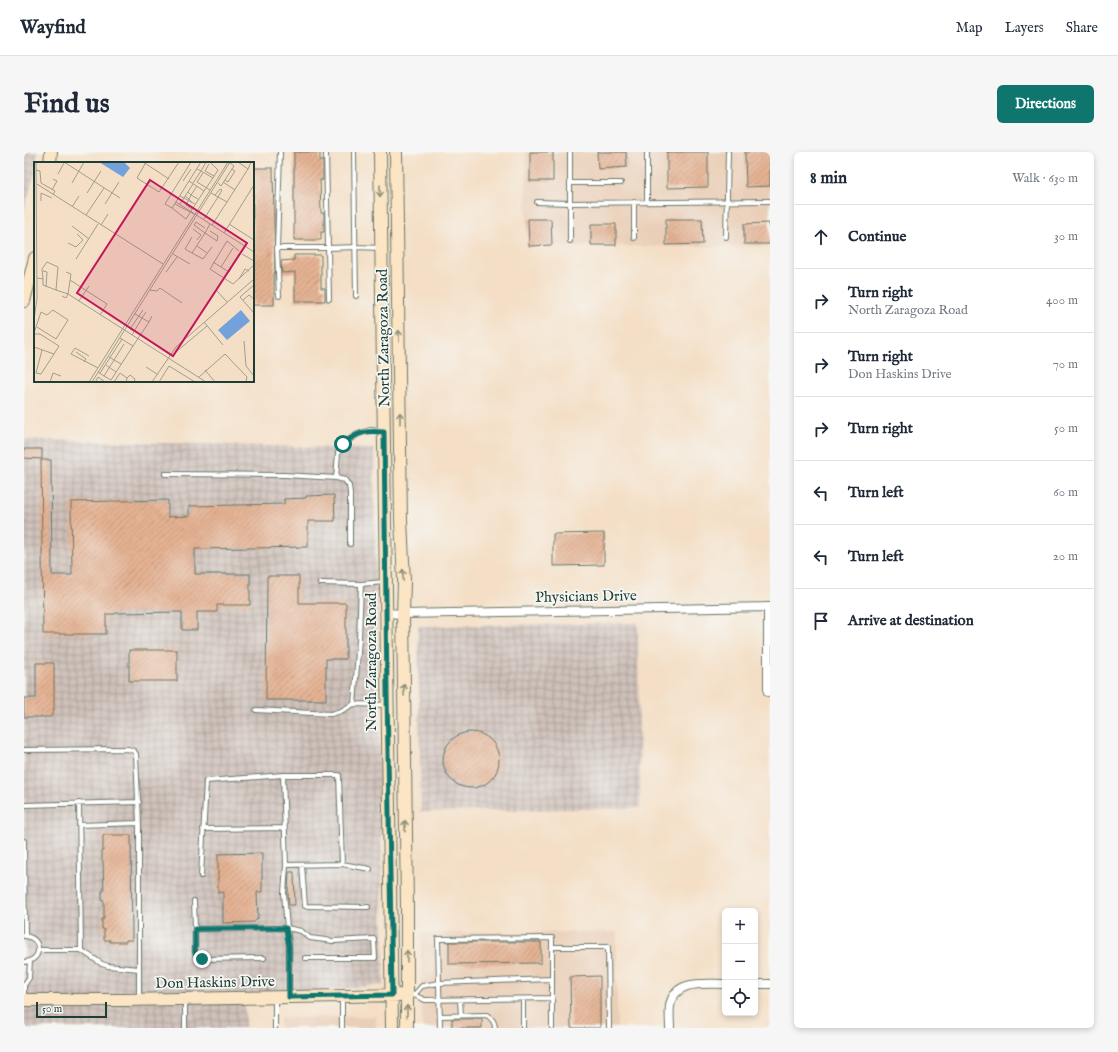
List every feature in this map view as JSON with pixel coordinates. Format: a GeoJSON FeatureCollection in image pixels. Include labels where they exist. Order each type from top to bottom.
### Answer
{"type":"FeatureCollection","features":[{"type":"Feature","properties":{"kind":"main road"},"geometry":{"type":"LineString","coordinates":[[50,162],[51,152]]}},
{"type":"Feature","properties":{"kind":"main road","name":"North Zaragoza Road"},"geometry":{"type":"LineString","coordinates":[[380,152],[392,1028]]}},
{"type":"Feature","properties":{"kind":"main road","name":"North Zaragoza Road"},"geometry":{"type":"LineString","coordinates":[[396,152],[401,520],[404,581],[403,614],[407,906],[410,995],[407,1028]]}},
{"type":"Feature","properties":{"kind":"main road"},"geometry":{"type":"LineString","coordinates":[[24,301],[34,262]]}},
{"type":"Feature","properties":{"kind":"main road"},"geometry":{"type":"LineString","coordinates":[[383,344],[390,352],[393,368],[400,375]]}},
{"type":"Feature","properties":{"kind":"main road"},"geometry":{"type":"LineString","coordinates":[[387,705],[395,710],[398,747],[405,757]]}},
{"type":"Feature","properties":{"kind":"main road","name":"Don Haskins Drive"},"geometry":{"type":"LineString","coordinates":[[24,1000],[139,1000],[410,995]]}},
{"type":"Feature","properties":{"kind":"street","name":"Physicians Drive"},"geometry":{"type":"LineString","coordinates":[[386,613],[403,614],[769,607]]}},
{"type":"Feature","properties":{"kind":"street"},"geometry":{"type":"LineString","coordinates":[[768,692],[769,607]]}},
{"type":"Feature","properties":{"kind":"street"},"geometry":{"type":"LineString","coordinates":[[670,1028],[671,999],[677,991],[688,984],[722,984]]}},
{"type":"Feature","properties":{"kind":"street"},"geometry":{"type":"LineString","coordinates":[[758,984],[770,984]]}},
{"type":"Feature","properties":{"kind":"lane"},"geometry":{"type":"LineString","coordinates":[[279,296],[278,248],[280,152]]}},
{"type":"Feature","properties":{"kind":"lane"},"geometry":{"type":"LineString","coordinates":[[326,152],[329,299]]}},
{"type":"Feature","properties":{"kind":"lane"},"geometry":{"type":"LineString","coordinates":[[354,152],[356,296]]}},
{"type":"Feature","properties":{"kind":"lane"},"geometry":{"type":"LineString","coordinates":[[570,152],[570,241]]}},
{"type":"Feature","properties":{"kind":"lane"},"geometry":{"type":"LineString","coordinates":[[647,152],[647,202]]}},
{"type":"Feature","properties":{"kind":"lane"},"geometry":{"type":"LineString","coordinates":[[726,237],[728,152]]}},
{"type":"Feature","properties":{"kind":"lane"},"geometry":{"type":"LineString","coordinates":[[570,183],[621,183]]}},
{"type":"Feature","properties":{"kind":"lane"},"geometry":{"type":"LineString","coordinates":[[537,202],[770,201]]}},
{"type":"Feature","properties":{"kind":"lane"},"geometry":{"type":"LineString","coordinates":[[634,202],[634,238]]}},
{"type":"Feature","properties":{"kind":"lane"},"geometry":{"type":"LineString","coordinates":[[278,248],[381,248]]}},
{"type":"Feature","properties":{"kind":"lane"},"geometry":{"type":"LineString","coordinates":[[336,478],[338,453],[343,444],[358,434],[370,430],[384,432]]}},
{"type":"Feature","properties":{"kind":"lane"},"geometry":{"type":"LineString","coordinates":[[165,474],[284,475],[336,478],[345,480],[349,486],[350,493],[350,544]]}},
{"type":"Feature","properties":{"kind":"lane"},"geometry":{"type":"LineString","coordinates":[[320,583],[361,584],[386,582]]}},
{"type":"Feature","properties":{"kind":"lane"},"geometry":{"type":"LineString","coordinates":[[354,704],[359,639],[361,584]]}},
{"type":"Feature","properties":{"kind":"lane"},"geometry":{"type":"LineString","coordinates":[[256,710],[331,714],[354,704],[387,705]]}},
{"type":"Feature","properties":{"kind":"lane"},"geometry":{"type":"LineString","coordinates":[[24,750],[128,749],[134,751],[136,754],[139,802],[139,1000]]}},
{"type":"Feature","properties":{"kind":"lane"},"geometry":{"type":"LineString","coordinates":[[201,876],[206,781],[284,776],[339,775],[342,864]]}},
{"type":"Feature","properties":{"kind":"lane"},"geometry":{"type":"LineString","coordinates":[[284,776],[286,865],[284,893],[286,928],[289,946],[289,997]]}},
{"type":"Feature","properties":{"kind":"lane"},"geometry":{"type":"LineString","coordinates":[[24,804],[139,802]]}},
{"type":"Feature","properties":{"kind":"lane"},"geometry":{"type":"LineString","coordinates":[[79,803],[81,950]]}},
{"type":"Feature","properties":{"kind":"lane"},"geometry":{"type":"LineString","coordinates":[[79,825],[139,823]]}},
{"type":"Feature","properties":{"kind":"lane"},"geometry":{"type":"LineString","coordinates":[[203,829],[284,828]]}},
{"type":"Feature","properties":{"kind":"lane"},"geometry":{"type":"LineString","coordinates":[[24,841],[25,936],[33,938],[38,945],[39,950],[35,957],[30,961],[24,962]]}},
{"type":"Feature","properties":{"kind":"lane"},"geometry":{"type":"LineString","coordinates":[[302,864],[305,906],[368,908]]}},
{"type":"Feature","properties":{"kind":"lane"},"geometry":{"type":"LineString","coordinates":[[286,865],[342,864],[370,869]]}},
{"type":"Feature","properties":{"kind":"lane"},"geometry":{"type":"LineString","coordinates":[[194,901],[196,955],[202,959],[264,958]]}},
{"type":"Feature","properties":{"kind":"lane"},"geometry":{"type":"LineString","coordinates":[[195,929],[286,928],[301,931],[310,938],[332,941],[374,939],[375,958],[305,958]]}},
{"type":"Feature","properties":{"kind":"lane"},"geometry":{"type":"LineString","coordinates":[[440,1028],[438,940],[552,938],[552,1028]]}},
{"type":"Feature","properties":{"kind":"lane"},"geometry":{"type":"LineString","coordinates":[[552,947],[608,947],[609,1028]]}},
{"type":"Feature","properties":{"kind":"lane"},"geometry":{"type":"LineString","coordinates":[[39,950],[81,950],[102,964],[108,966],[139,969]]}},
{"type":"Feature","properties":{"kind":"lane"},"geometry":{"type":"LineString","coordinates":[[24,994],[24,985],[28,978],[30,961]]}},
{"type":"Feature","properties":{"kind":"lane"},"geometry":{"type":"LineString","coordinates":[[410,995],[422,986],[439,983],[552,979]]}},
{"type":"Feature","properties":{"kind":"lane"},"geometry":{"type":"LineString","coordinates":[[410,995],[425,1000],[551,998]]}},
{"type":"Feature","properties":{"kind":"lane"},"geometry":{"type":"LineString","coordinates":[[275,997],[275,1028]]}},
{"type":"Feature","properties":{"kind":"lane"},"geometry":{"type":"LineString","coordinates":[[342,997],[342,1028]]}},
{"type":"Feature","properties":{"kind":"lane"},"geometry":{"type":"LineString","coordinates":[[185,999],[185,1028]]}},
{"type":"Feature","properties":{"kind":"lane"},"geometry":{"type":"LineString","coordinates":[[523,999],[523,1028]]}},
{"type":"Feature","properties":{"kind":"lane"},"geometry":{"type":"LineString","coordinates":[[460,1000],[461,1015]]}},
{"type":"Feature","properties":{"kind":"lane"},"geometry":{"type":"LineString","coordinates":[[440,1016],[487,1015],[492,1019],[495,1024],[495,1028]]}},
{"type":"Feature","properties":{"kind":"shaded area"},"geometry":{"type":"Polygon","coordinates":[[[24,152],[37,152],[36,162],[34,162],[34,176],[24,211],[24,152]]]}},
{"type":"Feature","properties":{"kind":"shaded area"},"geometry":{"type":"Polygon","coordinates":[[[526,152],[770,152],[770,247],[527,246],[526,152]]]}},
{"type":"Feature","properties":{"kind":"shaded area"},"geometry":{"type":"Polygon","coordinates":[[[24,439],[374,449],[384,985],[244,997],[245,1028],[24,1028],[24,439]]]}},
{"type":"Feature","properties":{"kind":"shaded area"},"geometry":{"type":"Polygon","coordinates":[[[638,623],[640,808],[421,812],[418,626],[638,623]]]}},
{"type":"Feature","properties":{"kind":"shaded area"},"geometry":{"type":"Polygon","coordinates":[[[617,932],[617,1028],[422,1028],[421,933],[617,932]]]}},
{"type":"Feature","properties":{"kind":"shaded area"},"geometry":{"type":"Polygon","coordinates":[[[376,1016],[376,1028],[280,1028],[280,1018],[376,1016]]]}},
{"type":"Feature","properties":{"kind":"building"},"geometry":{"type":"Polygon","coordinates":[[[294,152],[320,152],[320,161],[323,161],[323,180],[320,180],[321,213],[324,213],[324,232],[321,232],[321,240],[294,240],[294,152]]]}},
{"type":"Feature","properties":{"kind":"building"},"geometry":{"type":"Polygon","coordinates":[[[530,152],[553,152],[553,181],[530,181],[530,152]]]}},
{"type":"Feature","properties":{"kind":"building"},"geometry":{"type":"Polygon","coordinates":[[[597,152],[626,152],[627,167],[598,169],[597,152]]]}},
{"type":"Feature","properties":{"kind":"building"},"geometry":{"type":"Polygon","coordinates":[[[667,152],[708,152],[708,187],[667,188],[667,152]]]}},
{"type":"Feature","properties":{"kind":"building"},"geometry":{"type":"Polygon","coordinates":[[[745,152],[770,152],[770,186],[746,187],[745,152]]]}},
{"type":"Feature","properties":{"kind":"building"},"geometry":{"type":"Polygon","coordinates":[[[254,168],[273,168],[275,273],[274,305],[254,305],[254,168]]]}},
{"type":"Feature","properties":{"kind":"building"},"geometry":{"type":"Polygon","coordinates":[[[528,219],[551,219],[552,245],[529,246],[528,219]]]}},
{"type":"Feature","properties":{"kind":"building"},"geometry":{"type":"Polygon","coordinates":[[[666,219],[702,219],[703,244],[666,245],[666,219]]]}},
{"type":"Feature","properties":{"kind":"building"},"geometry":{"type":"Polygon","coordinates":[[[769,223],[770,244],[744,244],[744,224],[769,223]]]}},
{"type":"Feature","properties":{"kind":"building"},"geometry":{"type":"Polygon","coordinates":[[[591,224],[616,224],[616,245],[591,245],[591,224]]]}},
{"type":"Feature","properties":{"kind":"building"},"geometry":{"type":"Polygon","coordinates":[[[294,255],[321,255],[321,288],[325,288],[325,301],[295,301],[295,272],[282,273],[281,261],[294,260],[294,255]]]}},
{"type":"Feature","properties":{"kind":"building"},"geometry":{"type":"Polygon","coordinates":[[[24,449],[42,449],[42,459],[24,458],[24,449]]]}},
{"type":"Feature","properties":{"kind":"building"},"geometry":{"type":"Polygon","coordinates":[[[41,460],[51,460],[52,575],[72,575],[71,502],[168,500],[168,517],[189,516],[189,506],[284,504],[284,499],[306,498],[306,496],[334,495],[335,521],[308,521],[308,547],[195,549],[195,574],[250,574],[250,605],[217,605],[217,612],[197,612],[197,630],[182,630],[182,612],[116,613],[106,614],[106,634],[43,634],[41,460]]]}},
{"type":"Feature","properties":{"kind":"building"},"geometry":{"type":"Polygon","coordinates":[[[604,533],[604,565],[553,566],[553,534],[604,533]]]}},
{"type":"Feature","properties":{"kind":"building"},"geometry":{"type":"Polygon","coordinates":[[[267,576],[299,576],[299,603],[346,603],[346,659],[326,659],[326,700],[266,700],[267,576]]]}},
{"type":"Feature","properties":{"kind":"building"},"geometry":{"type":"Polygon","coordinates":[[[129,650],[177,650],[177,681],[129,681],[129,650]]]}},
{"type":"Feature","properties":{"kind":"building"},"geometry":{"type":"Polygon","coordinates":[[[36,663],[54,663],[54,709],[51,717],[24,717],[24,698],[36,698],[36,663]]]}},
{"type":"Feature","properties":{"kind":"building"},"geometry":{"type":"Polygon","coordinates":[[[471,732],[482,734],[491,740],[497,749],[499,760],[497,771],[491,780],[482,786],[471,788],[460,786],[451,780],[445,771],[443,760],[445,749],[451,740],[460,734],[471,732]]]}},
{"type":"Feature","properties":{"kind":"building"},"geometry":{"type":"Polygon","coordinates":[[[103,835],[131,835],[132,940],[126,940],[126,942],[110,942],[110,940],[104,940],[104,929],[102,929],[102,919],[104,919],[104,901],[102,901],[102,891],[104,891],[102,861],[103,835]]]}},
{"type":"Feature","properties":{"kind":"building"},"geometry":{"type":"Polygon","coordinates":[[[262,853],[262,892],[257,892],[258,918],[254,922],[223,923],[223,892],[218,893],[218,854],[262,853]]]}},
{"type":"Feature","properties":{"kind":"building"},"geometry":{"type":"Polygon","coordinates":[[[289,872],[294,872],[295,905],[289,905],[289,872]]]}},
{"type":"Feature","properties":{"kind":"building"},"geometry":{"type":"Polygon","coordinates":[[[449,942],[541,942],[541,963],[449,964],[449,942]]]}},
{"type":"Feature","properties":{"kind":"building"},"geometry":{"type":"Polygon","coordinates":[[[600,976],[600,1028],[571,1028],[570,977],[600,976]]]}},
{"type":"Feature","properties":{"kind":"building"},"geometry":{"type":"Polygon","coordinates":[[[452,1019],[482,1019],[482,1028],[452,1028],[452,1019]]]}},
{"type":"Feature","properties":{"kind":"route"},"geometry":{"type":"LineString","coordinates":[[202,959],[196,955],[195,952],[195,929],[286,928],[289,946],[289,997],[392,995],[384,432],[370,430],[358,434],[343,444]]}}]}
